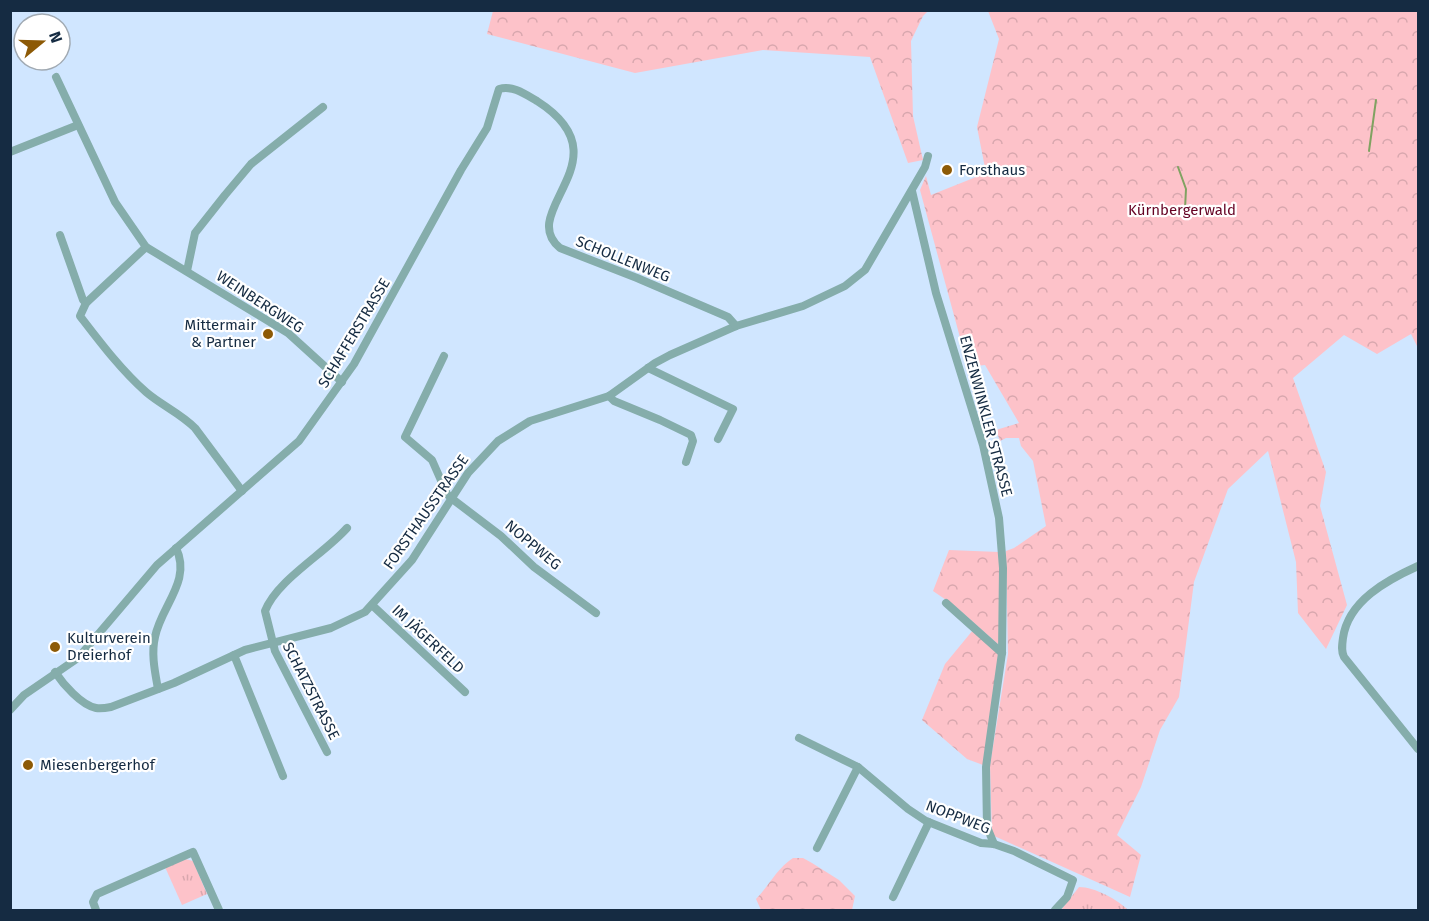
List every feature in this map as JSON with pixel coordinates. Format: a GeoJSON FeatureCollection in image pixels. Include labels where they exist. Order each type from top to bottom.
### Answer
{"type":"FeatureCollection","features":[{"type":"Feature","properties":{"kind":"street","name":"WEINBERGWEG"},"geometry":{"type":"LineString","coordinates":[[56,77],[115,202],[146,247],[288,333],[342,382]]}},
{"type":"Feature","properties":{"kind":"street","name":"SCHOLLENWEG"},"geometry":{"type":"LineString","coordinates":[[499,89],[510,87],[538,102],[560,121],[571,137],[574,155],[570,175],[550,214],[547,226],[554,244],[728,317],[736,326]]}},
{"type":"Feature","properties":{"kind":"street","name":"SCHAFFERSTRASSE"},"geometry":{"type":"LineString","coordinates":[[10,710],[24,695],[78,658],[141,582],[176,548],[299,441],[342,382],[400,282],[461,170],[487,128],[499,89]]}},
{"type":"Feature","properties":{"kind":"street"},"geometry":{"type":"LineString","coordinates":[[187,271],[195,233],[225,195],[251,164],[323,107]]}},
{"type":"Feature","properties":{"kind":"street"},"geometry":{"type":"LineString","coordinates":[[10,152],[78,125]]}},
{"type":"Feature","properties":{"kind":"street","name":"FORSTHAUSSTRASSE"},"geometry":{"type":"LineString","coordinates":[[55,672],[83,701],[94,708],[111,707],[234,655],[271,642],[331,628],[356,618],[372,605],[412,560],[451,498],[481,458],[498,441],[520,426],[538,418],[609,396],[670,355],[736,326],[803,306],[845,286],[865,270],[912,191],[925,167],[928,156]]}},
{"type":"Feature","properties":{"kind":"street","name":"ENZENWINKLER STRASSE"},"geometry":{"type":"LineString","coordinates":[[912,191],[936,293],[992,481],[999,518],[1003,568],[1002,653],[986,767],[987,827],[994,844]]}},
{"type":"Feature","properties":{"kind":"street"},"geometry":{"type":"LineString","coordinates":[[60,236],[86,303]]}},
{"type":"Feature","properties":{"kind":"street"},"geometry":{"type":"LineString","coordinates":[[146,247],[86,303],[80,316],[144,390],[161,405],[187,419],[242,491]]}},
{"type":"Feature","properties":{"kind":"street"},"geometry":{"type":"LineString","coordinates":[[444,356],[405,437],[432,460],[451,498]]}},
{"type":"Feature","properties":{"kind":"street"},"geometry":{"type":"LineString","coordinates":[[648,368],[733,409],[718,439]]}},
{"type":"Feature","properties":{"kind":"street"},"geometry":{"type":"LineString","coordinates":[[609,396],[691,435],[693,441],[686,462]]}},
{"type":"Feature","properties":{"kind":"street","name":"NOPPWEG"},"geometry":{"type":"LineString","coordinates":[[451,498],[501,536],[534,567],[596,613]]}},
{"type":"Feature","properties":{"kind":"street","name":"SCHATZSTRASSE"},"geometry":{"type":"LineString","coordinates":[[327,752],[280,665],[271,642],[266,616],[268,605],[280,587],[323,552],[347,528]]}},
{"type":"Feature","properties":{"kind":"street"},"geometry":{"type":"LineString","coordinates":[[158,689],[154,643],[162,615],[180,577],[181,564],[176,548]]}},
{"type":"Feature","properties":{"kind":"street"},"geometry":{"type":"LineString","coordinates":[[1419,566],[1388,582],[1355,609],[1344,630],[1342,652],[1419,749]]}},
{"type":"Feature","properties":{"kind":"street"},"geometry":{"type":"LineString","coordinates":[[946,603],[1002,653]]}},
{"type":"Feature","properties":{"kind":"street","name":"IM JÄGERFELD"},"geometry":{"type":"LineString","coordinates":[[372,605],[465,692]]}},
{"type":"Feature","properties":{"kind":"street"},"geometry":{"type":"LineString","coordinates":[[234,655],[283,776]]}},
{"type":"Feature","properties":{"kind":"street","name":"NOPPWEG"},"geometry":{"type":"LineString","coordinates":[[799,738],[858,767],[908,809],[929,822],[981,843],[994,844]]}},
{"type":"Feature","properties":{"kind":"street"},"geometry":{"type":"LineString","coordinates":[[817,848],[858,767]]}},
{"type":"Feature","properties":{"kind":"street"},"geometry":{"type":"LineString","coordinates":[[893,897],[929,822]]}},
{"type":"Feature","properties":{"kind":"street"},"geometry":{"type":"LineString","coordinates":[[994,844],[1073,880],[1066,897],[1055,910]]}},
{"type":"Feature","properties":{"kind":"street"},"geometry":{"type":"LineString","coordinates":[[96,910],[93,902],[97,894],[194,852],[219,910]]}},
{"type":"Feature","properties":{"kind":"green space"},"geometry":{"type":"Polygon","coordinates":[[[493,11],[928,11],[923,16],[911,41],[913,116],[923,160],[908,163],[870,57],[763,50],[635,73],[487,34],[493,11]]]}},
{"type":"Feature","properties":{"kind":"green space","name":"Kürnbergerwald"},"geometry":{"type":"Polygon","coordinates":[[[988,11],[1418,11],[1418,348],[1411,334],[1377,354],[1344,335],[1293,378],[1326,472],[1320,506],[1347,605],[1326,649],[1298,613],[1296,562],[1268,451],[1228,489],[1194,582],[1179,697],[1160,730],[1141,787],[1117,835],[1141,855],[1130,897],[992,835],[990,765],[1008,654],[1006,551],[1046,526],[1033,461],[1021,446],[1019,438],[1006,438],[1000,441],[996,430],[1019,423],[985,365],[968,367],[920,190],[926,176],[931,195],[986,173],[977,127],[999,39],[988,11]]]}},
{"type":"Feature","properties":{"kind":"green space"},"geometry":{"type":"Polygon","coordinates":[[[949,550],[999,552],[999,645],[955,606],[933,591],[949,550]]]}},
{"type":"Feature","properties":{"kind":"green space"},"geometry":{"type":"Polygon","coordinates":[[[973,630],[1000,654],[983,765],[967,759],[922,720],[945,664],[973,630]]]}},
{"type":"Feature","properties":{"kind":"green space"},"geometry":{"type":"Polygon","coordinates":[[[793,858],[803,858],[839,880],[855,896],[852,910],[761,910],[756,899],[782,867],[793,858]]]}},
{"type":"Feature","properties":{"kind":"green space"},"geometry":{"type":"Polygon","coordinates":[[[185,859],[193,861],[207,894],[182,905],[165,867],[185,859]]]}},
{"type":"Feature","properties":{"kind":"green space"},"geometry":{"type":"Polygon","coordinates":[[[1079,887],[1106,895],[1128,910],[1061,910],[1079,887]]]}},
{"type":"Feature","properties":{"kind":"waterway"},"geometry":{"type":"LineString","coordinates":[[1369,151],[1376,100]]}},
{"type":"Feature","properties":{"kind":"waterway"},"geometry":{"type":"LineString","coordinates":[[1178,167],[1186,189],[1185,209]]}},
{"type":"Feature","properties":{"kind":"place","name":"Forsthaus"},"geometry":{"type":"Point","coordinates":[947,170]}},
{"type":"Feature","properties":{"kind":"place","name":"Mittermair & Partner"},"geometry":{"type":"Point","coordinates":[268,334]}},
{"type":"Feature","properties":{"kind":"place","name":"Kulturverein Dreierhof"},"geometry":{"type":"Point","coordinates":[55,647]}},
{"type":"Feature","properties":{"kind":"place","name":"Miesenbergerhof"},"geometry":{"type":"Point","coordinates":[28,765]}}]}
